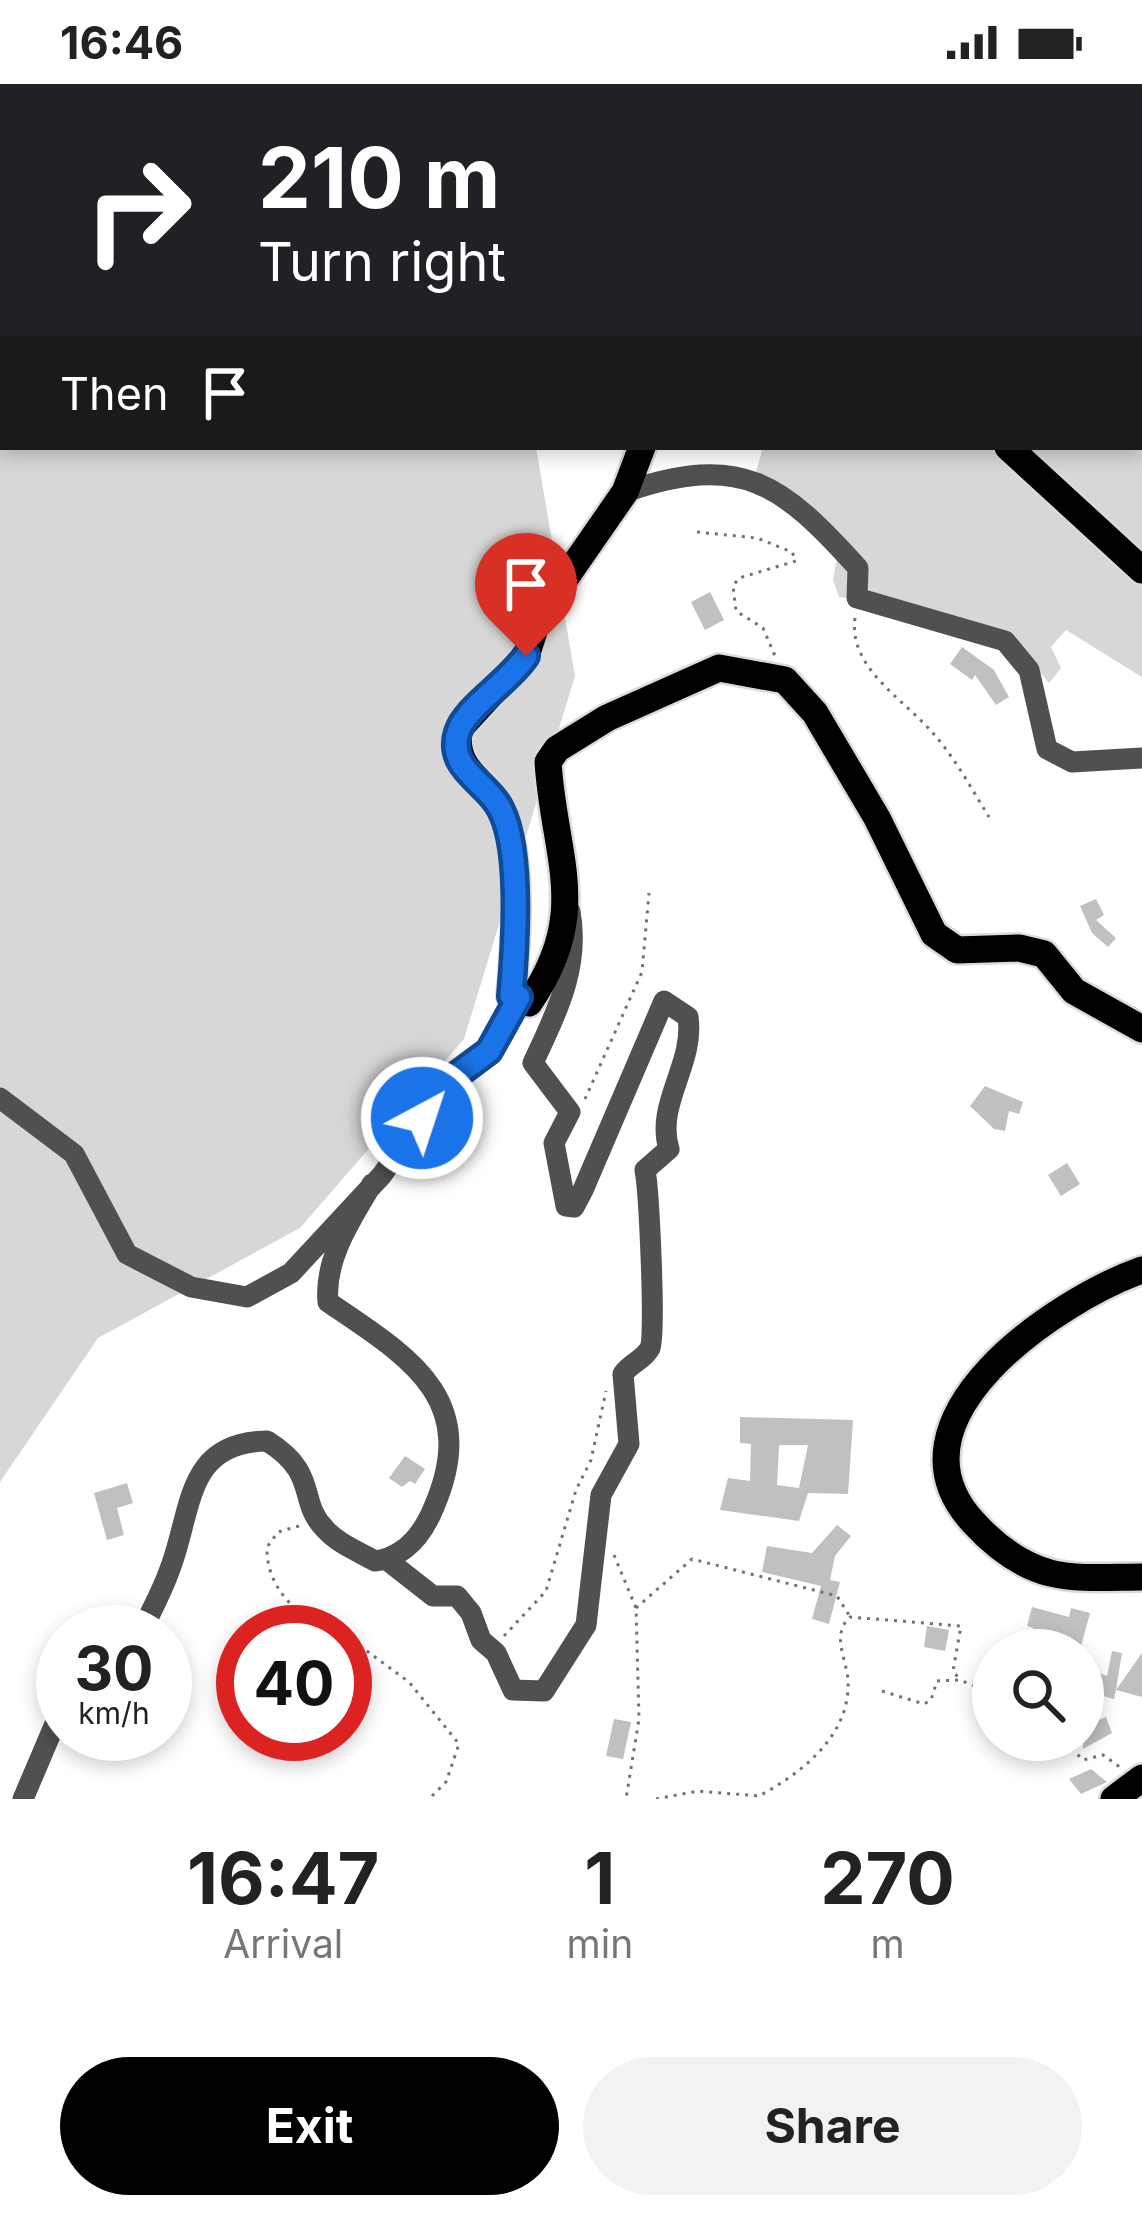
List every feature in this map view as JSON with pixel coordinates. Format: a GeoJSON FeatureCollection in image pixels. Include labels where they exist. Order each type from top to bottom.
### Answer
{"type":"FeatureCollection","features":[{"type":"Feature","properties":{"kind":"main road"},"geometry":{"type":"LineString","coordinates":[[642,450],[625,492],[539,616],[526,656],[512,677],[472,708],[459,729],[460,762],[503,813],[513,854],[511,996],[529,1003],[547,977],[569,903],[549,779],[548,762],[556,749],[653,694],[719,668],[785,680],[815,713],[877,818],[934,934],[957,950],[1019,948],[1044,954],[1074,991],[1142,1029]]}},
{"type":"Feature","properties":{"kind":"main road"},"geometry":{"type":"LineString","coordinates":[[1012,450],[1142,570]]}},
{"type":"Feature","properties":{"kind":"main road"},"geometry":{"type":"LineString","coordinates":[[1142,1270],[1069,1302],[974,1383],[946,1442],[944,1467],[962,1511],[1010,1555],[1052,1573],[1142,1577]]}},
{"type":"Feature","properties":{"kind":"street"},"geometry":{"type":"LineString","coordinates":[[625,492],[665,478],[704,475],[776,488],[858,568],[857,598],[1005,641],[1029,670],[1047,749],[1072,762],[1142,758]]}},
{"type":"Feature","properties":{"kind":"street"},"geometry":{"type":"LineString","coordinates":[[387,1560],[433,1596],[458,1596],[481,1640],[496,1653],[513,1690],[544,1691],[586,1625],[602,1495],[629,1444],[623,1374],[650,1348],[654,1329],[647,1258],[652,1205],[645,1170],[670,1149],[663,1129],[691,1035],[688,1017],[664,1001],[574,1208],[566,1206],[554,1143],[570,1112],[532,1063],[566,990],[577,948],[569,903]]}},
{"type":"Feature","properties":{"kind":"street"},"geometry":{"type":"LineString","coordinates":[[153,1605],[177,1549],[186,1499],[209,1463],[233,1447],[267,1441],[284,1452],[303,1472],[324,1529],[375,1561],[409,1548],[429,1518],[447,1478],[452,1443],[441,1404],[418,1367],[387,1338],[328,1302],[327,1284],[342,1234],[372,1184],[446,1083],[489,1051],[519,997]]}},
{"type":"Feature","properties":{"kind":"street"},"geometry":{"type":"LineString","coordinates":[[0,1098],[74,1154],[127,1254],[191,1287],[247,1297],[291,1273],[372,1184]]}},
{"type":"Feature","properties":{"kind":"street"},"geometry":{"type":"LineString","coordinates":[[23,1799],[39,1761]]}},
{"type":"Feature","properties":{"kind":"path"},"geometry":{"type":"LineString","coordinates":[[697,532],[757,538],[792,552],[796,562],[739,578],[733,586],[736,611],[763,628],[785,680]]}},
{"type":"Feature","properties":{"kind":"path"},"geometry":{"type":"LineString","coordinates":[[857,598],[852,636],[879,682],[931,731],[989,818]]}},
{"type":"Feature","properties":{"kind":"path"},"geometry":{"type":"LineString","coordinates":[[570,1112],[589,1095],[642,972],[649,892]]}},
{"type":"Feature","properties":{"kind":"path"},"geometry":{"type":"LineString","coordinates":[[496,1653],[505,1634],[546,1591],[576,1490],[591,1460],[602,1398],[609,1382],[623,1374]]}},
{"type":"Feature","properties":{"kind":"path"},"geometry":{"type":"LineString","coordinates":[[293,1605],[266,1564],[267,1546],[278,1532],[317,1518]]}},
{"type":"Feature","properties":{"kind":"path"},"geometry":{"type":"LineString","coordinates":[[610,1543],[635,1608],[639,1719],[626,1799]]}},
{"type":"Feature","properties":{"kind":"path"},"geometry":{"type":"LineString","coordinates":[[635,1608],[692,1558],[837,1596],[850,1617]]}},
{"type":"Feature","properties":{"kind":"path"},"geometry":{"type":"LineString","coordinates":[[850,1617],[961,1626],[953,1671],[960,1680]]}},
{"type":"Feature","properties":{"kind":"path"},"geometry":{"type":"LineString","coordinates":[[656,1799],[698,1791],[759,1796],[825,1750],[845,1701],[840,1634],[850,1617]]}},
{"type":"Feature","properties":{"kind":"path"},"geometry":{"type":"LineString","coordinates":[[372,1655],[410,1682],[459,1744],[446,1782],[429,1799]]}},
{"type":"Feature","properties":{"kind":"path"},"geometry":{"type":"LineString","coordinates":[[882,1690],[924,1704],[932,1700],[937,1681],[960,1680],[972,1685]]}},
{"type":"Feature","properties":{"kind":"path"},"geometry":{"type":"LineString","coordinates":[[1104,1757],[1129,1787]]}},
{"type":"Feature","properties":{"kind":"shaded area"},"geometry":{"type":"Polygon","coordinates":[[[0,450],[537,450],[575,676],[464,1039],[300,1228],[98,1338],[0,1482],[0,450]]]}},
{"type":"Feature","properties":{"kind":"shaded area"},"geometry":{"type":"Polygon","coordinates":[[[762,450],[1142,450],[1142,677],[1066,630],[1051,647],[1061,668],[1049,683],[1004,630],[914,607],[839,597],[833,580],[841,534],[756,472],[762,450]]]}},
{"type":"Feature","properties":{"kind":"building"},"geometry":{"type":"Polygon","coordinates":[[[710,592],[724,620],[705,630],[691,602],[710,592]]]}},
{"type":"Feature","properties":{"kind":"building"},"geometry":{"type":"Polygon","coordinates":[[[962,647],[994,670],[1009,697],[996,705],[975,675],[972,680],[950,664],[962,647]]]}},
{"type":"Feature","properties":{"kind":"building"},"geometry":{"type":"Polygon","coordinates":[[[1096,899],[1104,915],[1096,920],[1116,938],[1108,947],[1092,933],[1080,906],[1096,899]]]}},
{"type":"Feature","properties":{"kind":"building"},"geometry":{"type":"Polygon","coordinates":[[[985,1086],[1023,1102],[1019,1114],[1009,1111],[1005,1131],[994,1129],[970,1106],[985,1086]]]}},
{"type":"Feature","properties":{"kind":"building"},"geometry":{"type":"Polygon","coordinates":[[[1067,1163],[1080,1184],[1061,1196],[1048,1175],[1067,1163]]]}},
{"type":"Feature","properties":{"kind":"building"},"geometry":{"type":"Polygon","coordinates":[[[740,1417],[853,1420],[848,1494],[808,1493],[799,1521],[720,1510],[728,1478],[750,1481],[751,1444],[740,1443],[740,1417]],[[779,1445],[777,1485],[799,1488],[808,1445],[779,1445]]]}},
{"type":"Feature","properties":{"kind":"building"},"geometry":{"type":"Polygon","coordinates":[[[405,1456],[425,1469],[415,1484],[410,1481],[402,1487],[389,1478],[405,1456]]]}},
{"type":"Feature","properties":{"kind":"building"},"geometry":{"type":"Polygon","coordinates":[[[127,1483],[133,1503],[117,1508],[124,1535],[107,1540],[94,1493],[127,1483]]]}},
{"type":"Feature","properties":{"kind":"building"},"geometry":{"type":"Polygon","coordinates":[[[837,1525],[851,1536],[835,1556],[830,1580],[840,1582],[829,1624],[812,1619],[821,1586],[762,1572],[767,1546],[812,1553],[837,1525]]]}},
{"type":"Feature","properties":{"kind":"building"},"geometry":{"type":"Polygon","coordinates":[[[1032,1607],[1069,1617],[1071,1608],[1090,1613],[1086,1629],[1027,1626],[1032,1607]]]}},
{"type":"Feature","properties":{"kind":"building"},"geometry":{"type":"Polygon","coordinates":[[[927,1626],[949,1630],[945,1651],[924,1647],[927,1626]]]}},
{"type":"Feature","properties":{"kind":"building"},"geometry":{"type":"Polygon","coordinates":[[[1112,1651],[1122,1653],[1114,1699],[1104,1696],[1112,1651]]]}},
{"type":"Feature","properties":{"kind":"building"},"geometry":{"type":"Polygon","coordinates":[[[1142,1653],[1142,1697],[1116,1690],[1142,1653]]]}},
{"type":"Feature","properties":{"kind":"building"},"geometry":{"type":"Polygon","coordinates":[[[1104,1718],[1112,1733],[1104,1737],[1104,1718]]]}},
{"type":"Feature","properties":{"kind":"building"},"geometry":{"type":"Polygon","coordinates":[[[614,1719],[631,1722],[623,1759],[606,1756],[614,1719]]]}},
{"type":"Feature","properties":{"kind":"building"},"geometry":{"type":"Polygon","coordinates":[[[1091,1769],[1107,1782],[1081,1794],[1069,1779],[1091,1769]]]}},
{"type":"Feature","properties":{"kind":"route"},"geometry":{"type":"LineString","coordinates":[[422,1118],[446,1083],[489,1051],[519,997],[511,996],[513,854],[503,813],[460,762],[456,746],[459,729],[472,708],[500,690],[526,656]]}}]}
